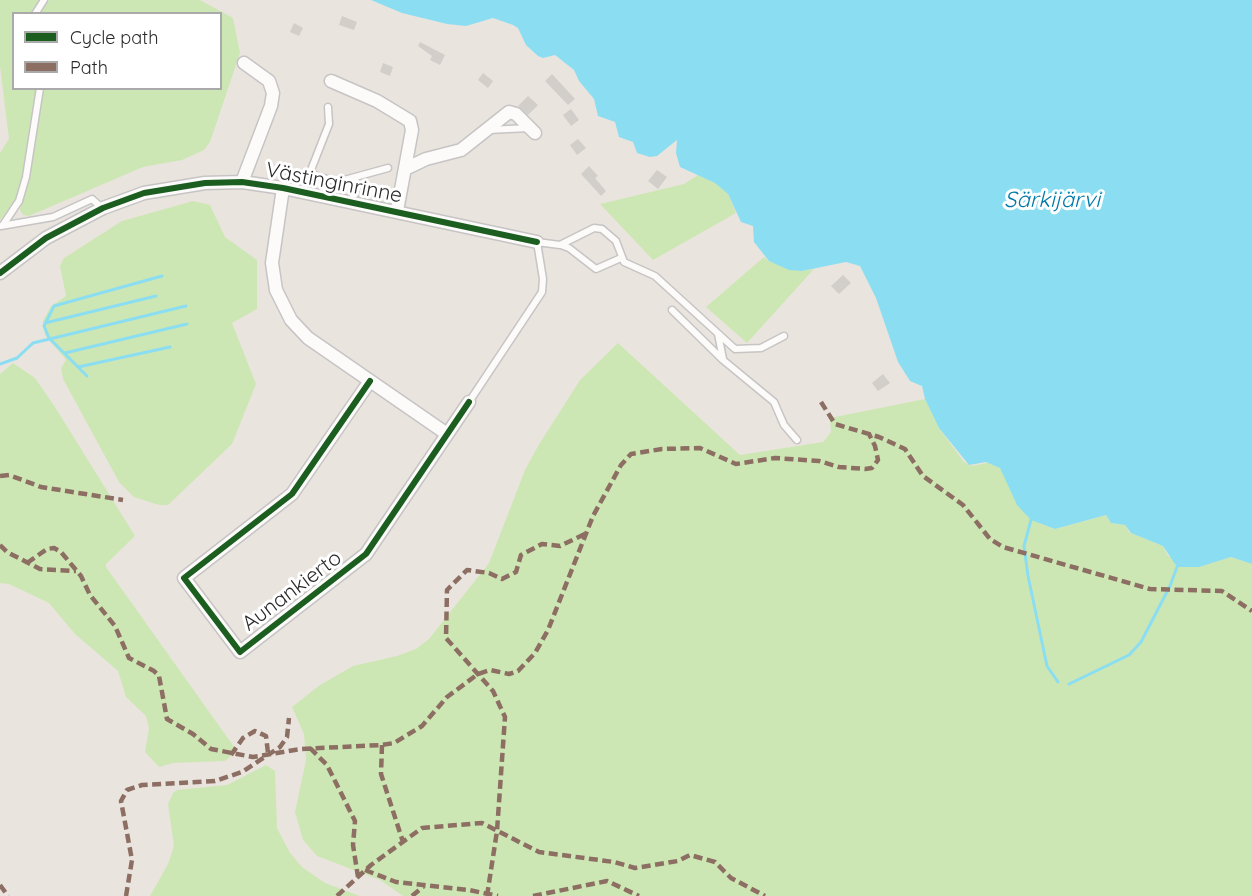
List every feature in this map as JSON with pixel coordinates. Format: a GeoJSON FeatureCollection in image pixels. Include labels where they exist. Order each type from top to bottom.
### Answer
{"type":"FeatureCollection","features":[{"type":"Feature","properties":{"kind":"street"},"geometry":{"type":"LineString","coordinates":[[242,182],[271,106],[273,93],[269,81],[244,63]]}},
{"type":"Feature","properties":{"kind":"street"},"geometry":{"type":"LineString","coordinates":[[331,81],[408,118],[412,127],[397,211]]}},
{"type":"Feature","properties":{"kind":"street"},"geometry":{"type":"LineString","coordinates":[[405,169],[426,159],[461,150],[509,112],[516,114],[532,130]]}},
{"type":"Feature","properties":{"kind":"street","name":"Västinginrinne"},"geometry":{"type":"LineString","coordinates":[[0,273],[46,238],[103,208],[162,189],[205,183],[242,182],[283,188],[537,242]]}},
{"type":"Feature","properties":{"kind":"street"},"geometry":{"type":"LineString","coordinates":[[283,188],[272,250],[273,277],[282,304],[291,320],[308,338],[447,434]]}},
{"type":"Feature","properties":{"kind":"street","name":"Aunankierto"},"geometry":{"type":"LineString","coordinates":[[370,381],[292,494],[184,578],[240,652],[366,554],[469,402]]}},
{"type":"Feature","properties":{"kind":"lane"},"geometry":{"type":"LineString","coordinates":[[2,226],[19,201],[26,177],[40,90]]}},
{"type":"Feature","properties":{"kind":"lane"},"geometry":{"type":"LineString","coordinates":[[328,107],[329,124],[312,173],[333,183],[388,168]]}},
{"type":"Feature","properties":{"kind":"lane"},"geometry":{"type":"LineString","coordinates":[[349,179],[356,181],[358,186],[351,202]]}},
{"type":"Feature","properties":{"kind":"lane"},"geometry":{"type":"LineString","coordinates":[[2,226],[53,217],[92,199],[103,208]]}},
{"type":"Feature","properties":{"kind":"lane"},"geometry":{"type":"LineString","coordinates":[[560,245],[599,228],[615,241],[621,258],[629,266],[645,269],[655,276],[739,351],[761,348],[783,336]]}},
{"type":"Feature","properties":{"kind":"lane"},"geometry":{"type":"LineString","coordinates":[[469,402],[542,292],[543,279],[537,242],[560,245],[574,251],[596,269],[621,258]]}},
{"type":"Feature","properties":{"kind":"lane"},"geometry":{"type":"LineString","coordinates":[[672,310],[723,360],[774,402],[784,425],[797,440]]}},
{"type":"Feature","properties":{"kind":"lane"},"geometry":{"type":"LineString","coordinates":[[718,333],[723,360]]}},
{"type":"Feature","properties":{"kind":"green space"},"geometry":{"type":"Polygon","coordinates":[[[0,0],[41,0],[34,12],[12,12],[12,90],[36,90],[24,174],[17,200],[0,220],[0,153],[9,139],[0,66],[0,0]]]}},
{"type":"Feature","properties":{"kind":"green space"},"geometry":{"type":"Polygon","coordinates":[[[49,0],[200,0],[222,12],[40,12],[49,0]]]}},
{"type":"Feature","properties":{"kind":"green space"},"geometry":{"type":"Polygon","coordinates":[[[222,12],[233,18],[240,53],[210,142],[204,150],[182,160],[143,167],[29,216],[23,215],[20,210],[42,90],[222,90],[222,12]]]}},
{"type":"Feature","properties":{"kind":"green space"},"geometry":{"type":"Polygon","coordinates":[[[698,175],[716,183],[728,194],[736,213],[653,260],[600,204],[684,184],[698,175]]]}},
{"type":"Feature","properties":{"kind":"green space"},"geometry":{"type":"Polygon","coordinates":[[[193,201],[210,205],[225,237],[257,260],[257,309],[232,323],[256,384],[232,444],[168,505],[159,505],[134,497],[119,482],[63,379],[61,368],[66,360],[45,335],[43,321],[51,306],[66,296],[60,266],[64,258],[122,221],[193,201]]]}},
{"type":"Feature","properties":{"kind":"green space"},"geometry":{"type":"Polygon","coordinates":[[[764,257],[769,261],[802,271],[814,269],[747,343],[706,307],[764,257]]]}},
{"type":"Feature","properties":{"kind":"green space"},"geometry":{"type":"Polygon","coordinates":[[[618,343],[740,455],[823,442],[831,432],[830,418],[925,399],[939,428],[964,462],[972,466],[991,462],[1000,468],[1039,523],[1055,529],[1106,515],[1111,523],[1125,525],[1129,532],[1163,546],[1168,556],[1207,564],[1231,557],[1252,564],[1252,896],[403,896],[380,880],[317,856],[303,840],[295,812],[306,760],[304,734],[292,707],[320,685],[353,666],[397,656],[416,649],[429,639],[489,563],[525,470],[580,380],[618,343]]]}},
{"type":"Feature","properties":{"kind":"green space"},"geometry":{"type":"Polygon","coordinates":[[[13,363],[35,378],[135,536],[106,564],[106,567],[237,751],[225,761],[173,763],[159,767],[145,752],[149,728],[146,716],[126,697],[118,671],[75,634],[49,603],[9,584],[0,583],[0,374],[13,363]]]}},
{"type":"Feature","properties":{"kind":"green space"},"geometry":{"type":"Polygon","coordinates":[[[266,765],[275,771],[277,828],[290,853],[302,867],[325,883],[360,896],[150,896],[168,864],[174,846],[168,804],[173,793],[177,790],[227,785],[266,765]]]}},
{"type":"Feature","properties":{"kind":"water","name":"Särkijärvi"},"geometry":{"type":"Polygon","coordinates":[[[371,0],[1252,0],[1252,564],[1231,557],[1199,567],[1177,567],[1163,546],[1131,533],[1125,525],[1111,523],[1106,515],[1055,529],[1031,520],[1017,505],[1000,468],[986,462],[969,465],[939,428],[925,399],[922,386],[910,381],[898,362],[876,298],[860,266],[846,262],[802,271],[789,270],[769,261],[754,242],[753,226],[741,222],[728,194],[715,183],[680,167],[676,153],[677,140],[657,156],[650,157],[637,153],[633,142],[619,137],[615,122],[598,116],[594,99],[579,81],[574,70],[555,55],[543,58],[538,56],[526,45],[518,28],[513,25],[493,18],[466,26],[447,24],[402,13],[371,0]]]}},
{"type":"Feature","properties":{"kind":"building"},"geometry":{"type":"Polygon","coordinates":[[[342,16],[357,22],[354,30],[339,25],[342,16]]]}},
{"type":"Feature","properties":{"kind":"building"},"geometry":{"type":"Polygon","coordinates":[[[294,23],[303,28],[299,36],[290,32],[294,23]]]}},
{"type":"Feature","properties":{"kind":"building"},"geometry":{"type":"Polygon","coordinates":[[[420,42],[445,55],[440,65],[430,60],[432,56],[418,46],[420,42]]]}},
{"type":"Feature","properties":{"kind":"building"},"geometry":{"type":"Polygon","coordinates":[[[383,63],[393,67],[390,76],[380,72],[383,63]]]}},
{"type":"Feature","properties":{"kind":"building"},"geometry":{"type":"Polygon","coordinates":[[[483,73],[493,81],[488,88],[478,80],[483,73]]]}},
{"type":"Feature","properties":{"kind":"building"},"geometry":{"type":"Polygon","coordinates":[[[552,74],[575,99],[568,105],[545,81],[552,74]]]}},
{"type":"Feature","properties":{"kind":"building"},"geometry":{"type":"Polygon","coordinates":[[[528,96],[538,105],[528,115],[518,106],[528,96]]]}},
{"type":"Feature","properties":{"kind":"building"},"geometry":{"type":"Polygon","coordinates":[[[571,109],[579,120],[571,126],[563,115],[571,109]]]}},
{"type":"Feature","properties":{"kind":"building"},"geometry":{"type":"Polygon","coordinates":[[[578,139],[586,148],[577,155],[570,145],[578,139]]]}},
{"type":"Feature","properties":{"kind":"building"},"geometry":{"type":"Polygon","coordinates":[[[589,166],[598,176],[595,178],[606,191],[601,196],[581,174],[589,166]]]}},
{"type":"Feature","properties":{"kind":"building"},"geometry":{"type":"Polygon","coordinates":[[[657,170],[667,177],[658,189],[648,181],[657,170]]]}},
{"type":"Feature","properties":{"kind":"building"},"geometry":{"type":"Polygon","coordinates":[[[843,275],[851,283],[839,294],[831,286],[843,275]]]}},
{"type":"Feature","properties":{"kind":"building"},"geometry":{"type":"Polygon","coordinates":[[[883,374],[890,383],[878,391],[872,383],[883,374]]]}},
{"type":"Feature","properties":{"kind":"waterway"},"geometry":{"type":"LineString","coordinates":[[87,376],[49,338],[44,326],[54,306],[162,276]]}},
{"type":"Feature","properties":{"kind":"waterway"},"geometry":{"type":"LineString","coordinates":[[45,323],[156,296]]}},
{"type":"Feature","properties":{"kind":"waterway"},"geometry":{"type":"LineString","coordinates":[[0,364],[17,358],[33,343],[186,306]]}},
{"type":"Feature","properties":{"kind":"waterway"},"geometry":{"type":"LineString","coordinates":[[65,353],[187,324]]}},
{"type":"Feature","properties":{"kind":"waterway"},"geometry":{"type":"LineString","coordinates":[[78,367],[170,347]]}},
{"type":"Feature","properties":{"kind":"waterway"},"geometry":{"type":"LineString","coordinates":[[1031,520],[1024,546],[1028,576],[1047,666],[1058,682]]}},
{"type":"Feature","properties":{"kind":"waterway"},"geometry":{"type":"LineString","coordinates":[[1069,684],[1129,655],[1141,642],[1170,586],[1177,567]]}},
{"type":"Feature","properties":{"kind":"marked path"},"geometry":{"type":"LineString","coordinates":[[821,402],[835,424],[879,437],[905,449],[923,476],[963,505],[990,539],[1003,547],[1150,589],[1222,591],[1252,611]]}},
{"type":"Feature","properties":{"kind":"marked path"},"geometry":{"type":"LineString","coordinates":[[27,563],[47,549],[54,548],[61,552],[81,576],[90,595],[115,626],[129,658],[159,676],[167,719],[193,734],[211,749],[253,757],[300,749],[382,745],[394,743],[422,726],[447,697],[478,674],[490,670],[509,674],[518,671],[535,653],[548,630],[593,516],[621,465],[631,454],[662,449],[700,448],[736,464],[775,458],[819,461],[839,467],[865,469],[872,468],[878,460],[869,434]]}},
{"type":"Feature","properties":{"kind":"marked path"},"geometry":{"type":"LineString","coordinates":[[0,476],[9,475],[41,487],[123,500]]}},
{"type":"Feature","properties":{"kind":"marked path"},"geometry":{"type":"LineString","coordinates":[[487,896],[497,831],[505,717],[493,691],[446,638],[447,590],[467,570],[489,573],[502,579],[516,572],[521,555],[542,544],[560,546],[587,533]]}},
{"type":"Feature","properties":{"kind":"marked path"},"geometry":{"type":"LineString","coordinates":[[0,545],[7,552],[40,569],[76,571]]}},
{"type":"Feature","properties":{"kind":"marked path"},"geometry":{"type":"LineString","coordinates":[[126,896],[132,860],[121,801],[127,790],[142,785],[215,781],[242,772],[280,747],[287,737],[289,718]]}},
{"type":"Feature","properties":{"kind":"marked path"},"geometry":{"type":"LineString","coordinates":[[231,755],[243,738],[255,731],[266,736],[268,753]]}},
{"type":"Feature","properties":{"kind":"marked path"},"geometry":{"type":"LineString","coordinates":[[382,745],[381,774],[403,842]]}},
{"type":"Feature","properties":{"kind":"marked path"},"geometry":{"type":"LineString","coordinates":[[310,748],[327,765],[355,821],[353,845],[358,877]]}},
{"type":"Feature","properties":{"kind":"marked path"},"geometry":{"type":"LineString","coordinates":[[337,896],[371,865],[422,828],[482,823],[539,852],[614,862],[635,868],[678,861],[690,855],[715,862],[731,878],[765,896]]}},
{"type":"Feature","properties":{"kind":"marked path"},"geometry":{"type":"LineString","coordinates":[[365,870],[396,882],[469,890],[498,896]]}},
{"type":"Feature","properties":{"kind":"marked path"},"geometry":{"type":"LineString","coordinates":[[533,896],[607,881],[639,896]]}},
{"type":"Feature","properties":{"kind":"marked path"},"geometry":{"type":"LineString","coordinates":[[0,885],[8,896]]}},
{"type":"Feature","properties":{"kind":"marked path"},"geometry":{"type":"LineString","coordinates":[[412,896],[424,886]]}},
{"type":"Feature","properties":{"kind":"cycle path"},"geometry":{"type":"LineString","coordinates":[[0,273],[46,238],[103,208],[144,193],[205,183],[242,182],[283,188],[537,242]]}},
{"type":"Feature","properties":{"kind":"cycle path"},"geometry":{"type":"LineString","coordinates":[[370,381],[292,494],[184,578],[240,652],[366,554],[469,402]]}}]}
